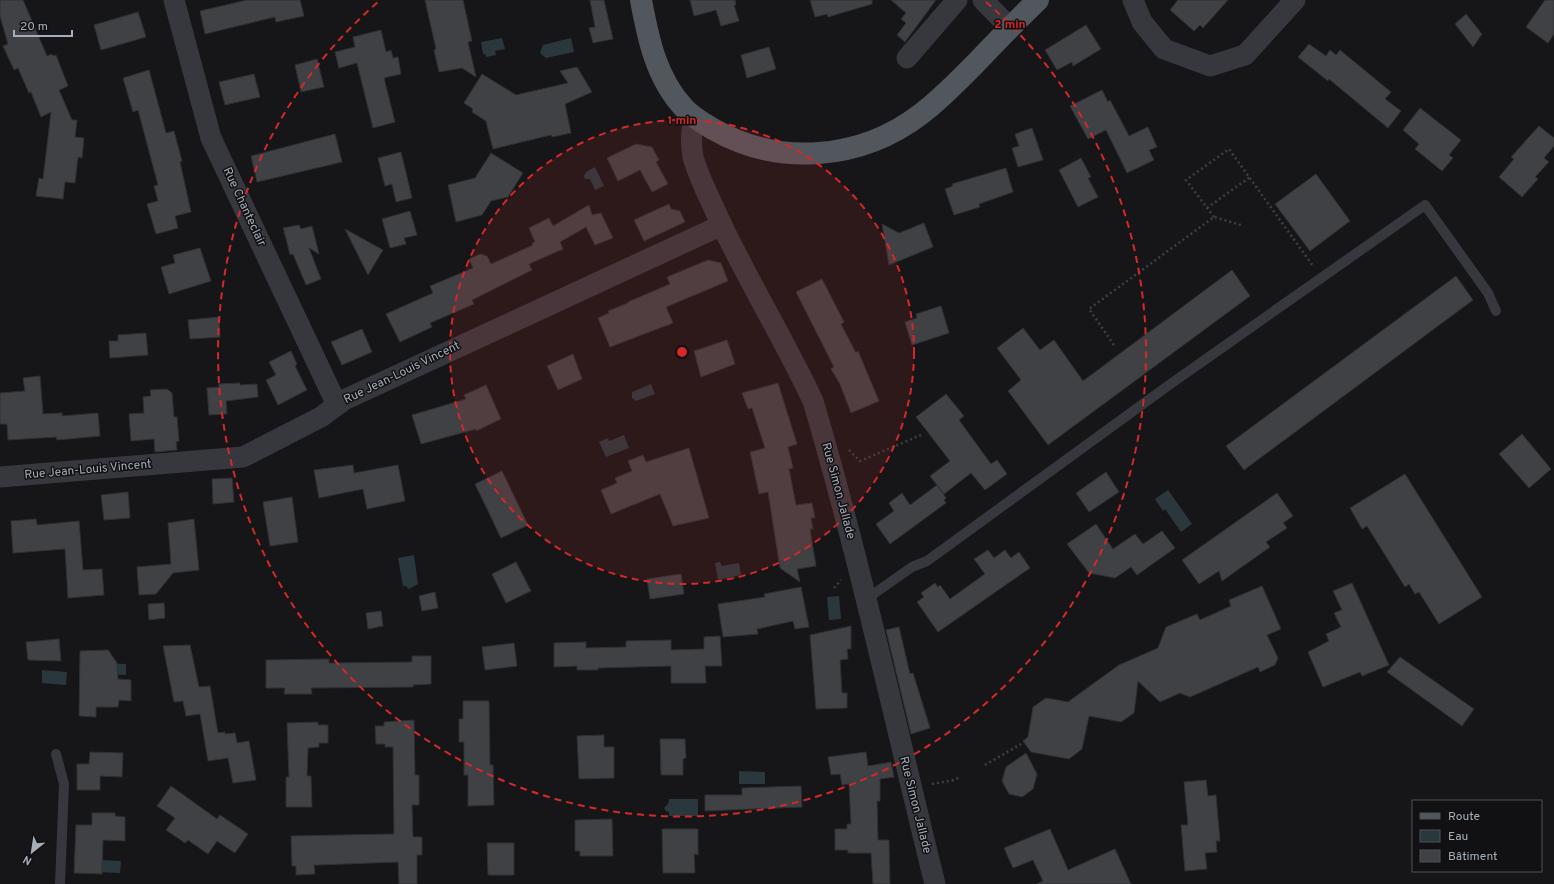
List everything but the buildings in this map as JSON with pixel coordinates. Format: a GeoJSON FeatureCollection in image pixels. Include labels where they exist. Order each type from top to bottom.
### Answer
{"type":"FeatureCollection","features":[{"type":"Feature","properties":{"kind":"main road"},"geometry":{"type":"LineString","coordinates":[[641,0],[649,42],[664,80],[683,108],[696,118],[727,136],[776,152],[809,154],[829,153],[851,148],[889,134],[921,115],[947,92],[1038,0]]}},
{"type":"Feature","properties":{"kind":"street","name":"Rue Chanteclair"},"geometry":{"type":"LineString","coordinates":[[174,0],[211,138],[337,405]]}},
{"type":"Feature","properties":{"kind":"street"},"geometry":{"type":"LineString","coordinates":[[907,58],[957,0]]}},
{"type":"Feature","properties":{"kind":"street"},"geometry":{"type":"LineString","coordinates":[[983,0],[1010,28]]}},
{"type":"Feature","properties":{"kind":"street"},"geometry":{"type":"LineString","coordinates":[[1133,0],[1142,22],[1164,49],[1210,66],[1245,55],[1295,0]]}},
{"type":"Feature","properties":{"kind":"street","name":"Rue Simon Jallade"},"geometry":{"type":"LineString","coordinates":[[696,118],[692,124],[693,157],[704,186],[813,401],[866,596],[935,884]]}},
{"type":"Feature","properties":{"kind":"street","name":"Rue Jean-Louis Vincent"},"geometry":{"type":"LineString","coordinates":[[0,477],[243,457],[321,417],[337,405],[498,327],[722,224]]}},
{"type":"Feature","properties":{"kind":"lane"},"geometry":{"type":"LineString","coordinates":[[866,596],[872,595],[912,566],[927,561],[1169,385],[1425,205],[1488,293],[1496,311]]}},
{"type":"Feature","properties":{"kind":"lane"},"geometry":{"type":"LineString","coordinates":[[56,754],[64,784],[60,884]]}},
{"type":"Feature","properties":{"kind":"path"},"geometry":{"type":"LineString","coordinates":[[1241,225],[1214,217],[1186,180],[1229,149],[1322,278]]}},
{"type":"Feature","properties":{"kind":"path"},"geometry":{"type":"LineString","coordinates":[[1207,208],[1250,177]]}},
{"type":"Feature","properties":{"kind":"path"},"geometry":{"type":"LineString","coordinates":[[1114,345],[1088,309],[1214,217]]}},
{"type":"Feature","properties":{"kind":"path"},"geometry":{"type":"LineString","coordinates":[[847,448],[860,461],[920,435]]}},
{"type":"Feature","properties":{"kind":"path"},"geometry":{"type":"LineString","coordinates":[[834,588],[844,577]]}},
{"type":"Feature","properties":{"kind":"path"},"geometry":{"type":"LineString","coordinates":[[985,765],[1021,744]]}},
{"type":"Feature","properties":{"kind":"path"},"geometry":{"type":"LineString","coordinates":[[928,785],[954,780],[960,777]]}},
{"type":"Feature","properties":{"kind":"water"},"geometry":{"type":"Polygon","coordinates":[[[502,38],[505,49],[495,51],[496,55],[486,57],[485,54],[483,54],[481,42],[502,38]]]}},
{"type":"Feature","properties":{"kind":"water"},"geometry":{"type":"Polygon","coordinates":[[[571,38],[574,52],[546,58],[540,53],[543,45],[571,38]]]}},
{"type":"Feature","properties":{"kind":"water"},"geometry":{"type":"Polygon","coordinates":[[[595,167],[604,186],[595,190],[590,179],[585,179],[584,176],[586,172],[595,167]]]}},
{"type":"Feature","properties":{"kind":"water"},"geometry":{"type":"Polygon","coordinates":[[[651,384],[655,394],[636,401],[632,398],[632,392],[651,384]]]}},
{"type":"Feature","properties":{"kind":"water"},"geometry":{"type":"Polygon","coordinates":[[[624,435],[629,448],[606,457],[599,442],[608,438],[609,441],[624,435]]]}},
{"type":"Feature","properties":{"kind":"water"},"geometry":{"type":"Polygon","coordinates":[[[1168,490],[1192,524],[1181,532],[1165,509],[1163,511],[1155,499],[1168,490]]]}},
{"type":"Feature","properties":{"kind":"water"},"geometry":{"type":"Polygon","coordinates":[[[414,555],[418,584],[409,589],[406,586],[403,586],[398,558],[414,555]]]}},
{"type":"Feature","properties":{"kind":"water"},"geometry":{"type":"Polygon","coordinates":[[[720,562],[722,566],[739,563],[741,575],[718,580],[715,563],[720,562]]]}},
{"type":"Feature","properties":{"kind":"water"},"geometry":{"type":"Polygon","coordinates":[[[839,596],[841,619],[829,620],[827,597],[839,596]]]}},
{"type":"Feature","properties":{"kind":"water"},"geometry":{"type":"Polygon","coordinates":[[[104,663],[126,664],[126,675],[103,674],[104,663]]]}},
{"type":"Feature","properties":{"kind":"water"},"geometry":{"type":"Polygon","coordinates":[[[42,670],[67,672],[66,685],[42,683],[42,670]]]}},
{"type":"Feature","properties":{"kind":"water"},"geometry":{"type":"Polygon","coordinates":[[[739,771],[765,772],[765,784],[739,784],[739,771]]]}},
{"type":"Feature","properties":{"kind":"water"},"geometry":{"type":"Polygon","coordinates":[[[669,799],[698,799],[698,816],[669,816],[669,812],[664,808],[668,804],[669,799]]]}},
{"type":"Feature","properties":{"kind":"water"},"geometry":{"type":"Polygon","coordinates":[[[98,860],[121,861],[120,873],[97,872],[98,860]]]}}]}
